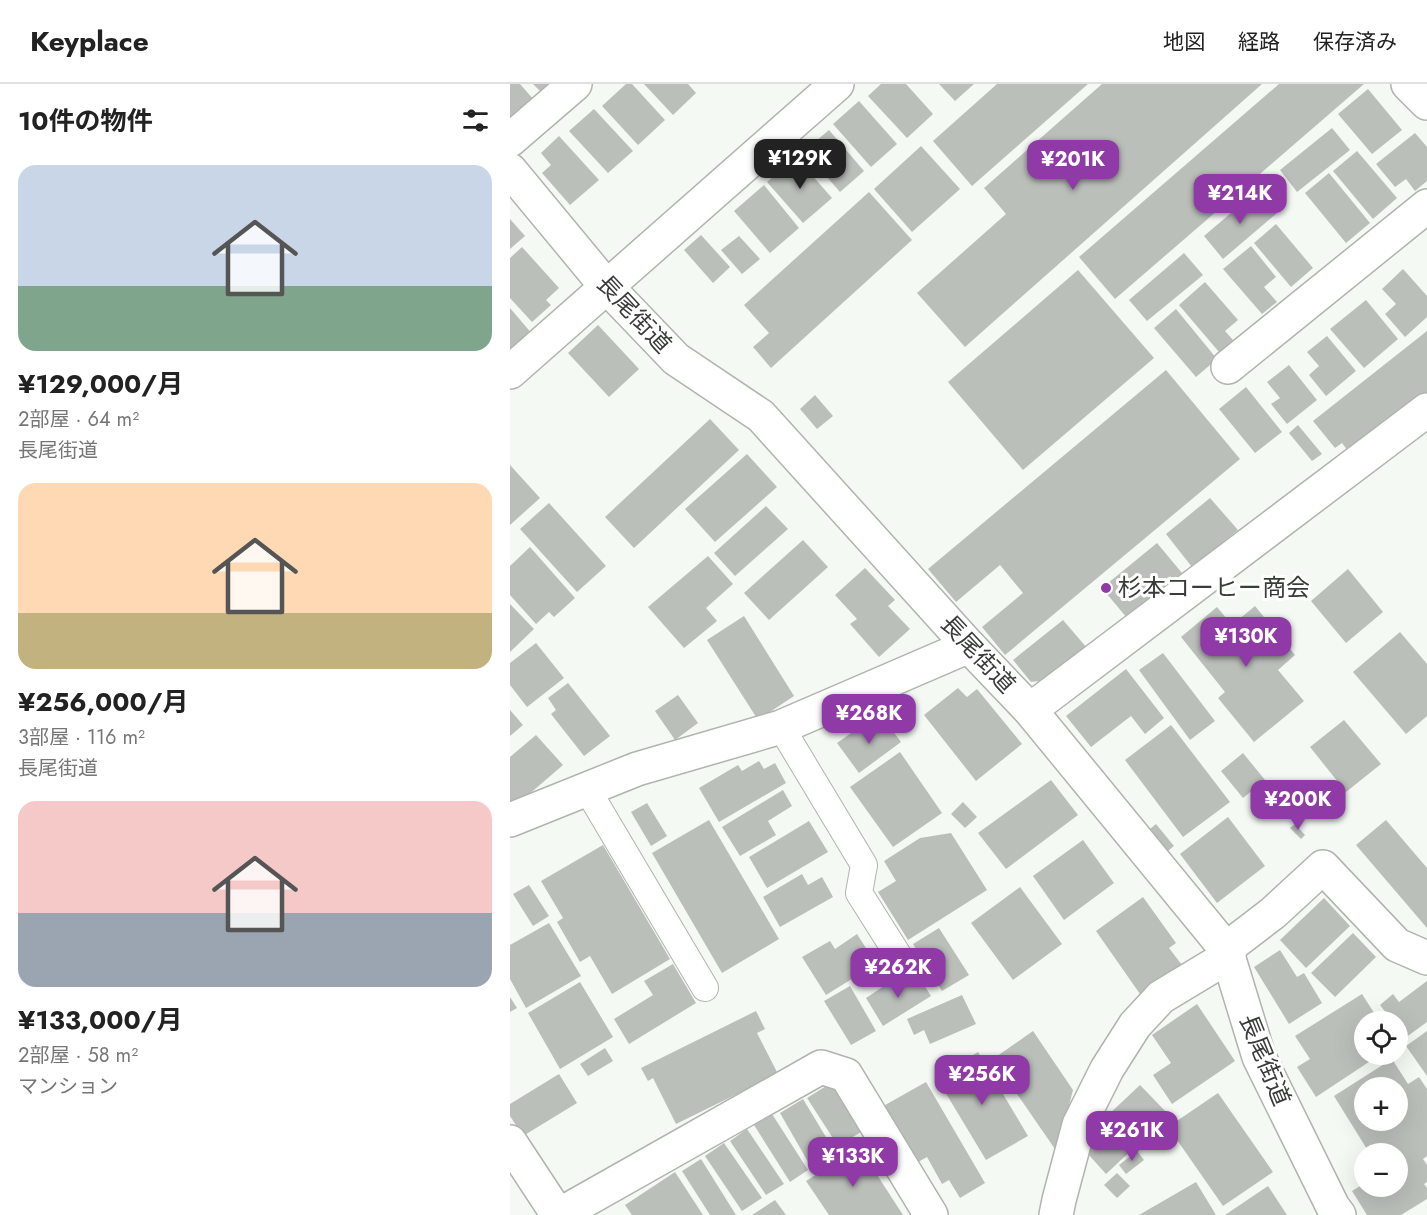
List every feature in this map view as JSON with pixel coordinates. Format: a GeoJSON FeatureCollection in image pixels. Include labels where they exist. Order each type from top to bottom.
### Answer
{"type":"FeatureCollection","features":[{"type":"Feature","properties":{"kind":"street"},"geometry":{"type":"LineString","coordinates":[[510,140],[574,84]]}},
{"type":"Feature","properties":{"kind":"street"},"geometry":{"type":"LineString","coordinates":[[510,372],[837,84]]}},
{"type":"Feature","properties":{"kind":"street"},"geometry":{"type":"LineString","coordinates":[[1408,84],[1427,103]]}},
{"type":"Feature","properties":{"kind":"street","name":"長尾街道"},"geometry":{"type":"LineString","coordinates":[[510,170],[606,286],[676,359],[761,416],[969,646],[1030,710],[1227,952],[1259,1056],[1339,1215]]}},
{"type":"Feature","properties":{"kind":"street"},"geometry":{"type":"LineString","coordinates":[[1228,367],[1427,206]]}},
{"type":"Feature","properties":{"kind":"street"},"geometry":{"type":"LineString","coordinates":[[1030,710],[1427,410]]}},
{"type":"Feature","properties":{"kind":"street"},"geometry":{"type":"LineString","coordinates":[[510,820],[637,769],[781,727],[969,646]]}},
{"type":"Feature","properties":{"kind":"street"},"geometry":{"type":"LineString","coordinates":[[1056,1215],[1079,1125],[1107,1069],[1136,1025],[1161,997],[1227,952],[1323,867],[1397,945],[1427,958]]}},
{"type":"Feature","properties":{"kind":"street"},"geometry":{"type":"LineString","coordinates":[[510,1142],[559,1215],[821,1066],[846,1075],[931,1215]]}},
{"type":"Feature","properties":{"kind":"lane"},"geometry":{"type":"LineString","coordinates":[[781,727],[864,865],[860,893],[900,958]]}},
{"type":"Feature","properties":{"kind":"lane"},"geometry":{"type":"LineString","coordinates":[[587,789],[705,987]]}},
{"type":"Feature","properties":{"kind":"building"},"geometry":{"type":"Polygon","coordinates":[[[510,84],[520,84],[534,100],[510,121],[510,84]]]}},
{"type":"Feature","properties":{"kind":"building"},"geometry":{"type":"Polygon","coordinates":[[[533,84],[550,84],[541,92],[533,84]]]}},
{"type":"Feature","properties":{"kind":"building"},"geometry":{"type":"Polygon","coordinates":[[[626,84],[632,84],[665,120],[638,145],[602,106],[626,84]]]}},
{"type":"Feature","properties":{"kind":"building"},"geometry":{"type":"Polygon","coordinates":[[[644,84],[688,84],[696,93],[673,115],[644,84]]]}},
{"type":"Feature","properties":{"kind":"building"},"geometry":{"type":"Polygon","coordinates":[[[881,84],[906,84],[933,114],[907,138],[868,96],[881,84]]]}},
{"type":"Feature","properties":{"kind":"building"},"geometry":{"type":"Polygon","coordinates":[[[939,84],[974,84],[955,101],[939,84]]]}},
{"type":"Feature","properties":{"kind":"building"},"geometry":{"type":"Polygon","coordinates":[[[997,84],[1088,84],[972,186],[933,141],[997,84]]]}},
{"type":"Feature","properties":{"kind":"building"},"geometry":{"type":"Polygon","coordinates":[[[1102,84],[1262,84],[965,347],[917,293],[1006,214],[984,188],[1102,84]]]}},
{"type":"Feature","properties":{"kind":"building"},"geometry":{"type":"Polygon","coordinates":[[[1279,84],[1364,84],[1115,299],[1079,257],[1279,84]]]}},
{"type":"Feature","properties":{"kind":"building"},"geometry":{"type":"Polygon","coordinates":[[[1368,89],[1402,130],[1372,154],[1338,114],[1368,89]]]}},
{"type":"Feature","properties":{"kind":"building"},"geometry":{"type":"Polygon","coordinates":[[[859,101],[897,144],[871,167],[833,124],[859,101]]]}},
{"type":"Feature","properties":{"kind":"building"},"geometry":{"type":"Polygon","coordinates":[[[594,109],[633,151],[608,173],[569,131],[594,109]]]}},
{"type":"Feature","properties":{"kind":"building"},"geometry":{"type":"Polygon","coordinates":[[[1332,128],[1350,150],[1297,192],[1280,170],[1332,128]]]}},
{"type":"Feature","properties":{"kind":"building"},"geometry":{"type":"Polygon","coordinates":[[[829,130],[864,171],[840,192],[804,151],[829,130]]]}},
{"type":"Feature","properties":{"kind":"building"},"geometry":{"type":"Polygon","coordinates":[[[1415,133],[1427,147],[1427,181],[1415,191],[1406,179],[1395,187],[1376,164],[1415,133]]]}},
{"type":"Feature","properties":{"kind":"building"},"geometry":{"type":"Polygon","coordinates":[[[559,136],[599,180],[570,205],[542,173],[551,165],[541,153],[559,136]]]}},
{"type":"Feature","properties":{"kind":"building"},"geometry":{"type":"Polygon","coordinates":[[[921,146],[960,189],[912,232],[874,189],[921,146]]]}},
{"type":"Feature","properties":{"kind":"building"},"geometry":{"type":"Polygon","coordinates":[[[1357,151],[1397,198],[1373,219],[1333,171],[1357,151]]]}},
{"type":"Feature","properties":{"kind":"building"},"geometry":{"type":"Polygon","coordinates":[[[796,157],[832,198],[803,223],[767,182],[796,157]]]}},
{"type":"Feature","properties":{"kind":"building"},"geometry":{"type":"Polygon","coordinates":[[[1329,173],[1370,223],[1346,243],[1305,193],[1329,173]]]}},
{"type":"Feature","properties":{"kind":"building"},"geometry":{"type":"Polygon","coordinates":[[[764,185],[799,228],[770,253],[734,211],[764,185]]]}},
{"type":"Feature","properties":{"kind":"building"},"geometry":{"type":"Polygon","coordinates":[[[1258,190],[1277,213],[1223,259],[1204,236],[1258,190]]]}},
{"type":"Feature","properties":{"kind":"building"},"geometry":{"type":"Polygon","coordinates":[[[869,192],[912,240],[771,368],[753,347],[769,333],[744,305],[869,192]]]}},
{"type":"Feature","properties":{"kind":"building"},"geometry":{"type":"Polygon","coordinates":[[[510,219],[525,236],[510,249],[510,219]]]}},
{"type":"Feature","properties":{"kind":"building"},"geometry":{"type":"Polygon","coordinates":[[[1276,224],[1313,268],[1291,287],[1254,243],[1276,224]]]}},
{"type":"Feature","properties":{"kind":"building"},"geometry":{"type":"Polygon","coordinates":[[[701,235],[730,267],[713,283],[684,250],[701,235]]]}},
{"type":"Feature","properties":{"kind":"building"},"geometry":{"type":"Polygon","coordinates":[[[739,236],[760,259],[742,274],[721,250],[739,236]]]}},
{"type":"Feature","properties":{"kind":"building"},"geometry":{"type":"Polygon","coordinates":[[[1251,246],[1276,277],[1264,287],[1277,302],[1262,314],[1223,269],[1251,246]]]}},
{"type":"Feature","properties":{"kind":"building"},"geometry":{"type":"Polygon","coordinates":[[[522,247],[559,288],[546,300],[551,305],[532,322],[510,298],[510,258],[522,247]]]}},
{"type":"Feature","properties":{"kind":"building"},"geometry":{"type":"Polygon","coordinates":[[[1184,253],[1203,275],[1147,321],[1129,300],[1184,253]]]}},
{"type":"Feature","properties":{"kind":"building"},"geometry":{"type":"Polygon","coordinates":[[[1403,269],[1427,296],[1427,317],[1405,337],[1385,314],[1396,304],[1382,289],[1403,269]]]}},
{"type":"Feature","properties":{"kind":"building"},"geometry":{"type":"Polygon","coordinates":[[[1078,270],[1154,358],[1023,470],[948,382],[1078,270]]]}},
{"type":"Feature","properties":{"kind":"building"},"geometry":{"type":"Polygon","coordinates":[[[1205,282],[1238,320],[1225,331],[1233,340],[1219,352],[1179,305],[1205,282]]]}},
{"type":"Feature","properties":{"kind":"building"},"geometry":{"type":"Polygon","coordinates":[[[1366,300],[1398,339],[1364,368],[1330,329],[1366,300]]]}},
{"type":"Feature","properties":{"kind":"building"},"geometry":{"type":"Polygon","coordinates":[[[510,308],[533,335],[510,355],[510,308]]]}},
{"type":"Feature","properties":{"kind":"building"},"geometry":{"type":"Polygon","coordinates":[[[1176,309],[1217,359],[1196,377],[1154,328],[1176,309]]]}},
{"type":"Feature","properties":{"kind":"building"},"geometry":{"type":"Polygon","coordinates":[[[598,325],[639,369],[609,397],[568,353],[598,325]]]}},
{"type":"Feature","properties":{"kind":"building"},"geometry":{"type":"Polygon","coordinates":[[[1427,331],[1427,395],[1351,455],[1342,443],[1335,448],[1313,421],[1427,331]]]}},
{"type":"Feature","properties":{"kind":"building"},"geometry":{"type":"Polygon","coordinates":[[[1327,336],[1356,371],[1326,396],[1309,375],[1319,366],[1307,352],[1327,336]]]}},
{"type":"Feature","properties":{"kind":"building"},"geometry":{"type":"Polygon","coordinates":[[[1289,365],[1317,400],[1287,424],[1271,404],[1280,398],[1267,382],[1289,365]]]}},
{"type":"Feature","properties":{"kind":"building"},"geometry":{"type":"Polygon","coordinates":[[[1166,370],[1240,459],[1005,655],[982,627],[1023,593],[1000,565],[956,602],[928,569],[1166,370]]]}},
{"type":"Feature","properties":{"kind":"building"},"geometry":{"type":"Polygon","coordinates":[[[1246,387],[1282,432],[1255,453],[1219,409],[1246,387]]]}},
{"type":"Feature","properties":{"kind":"building"},"geometry":{"type":"Polygon","coordinates":[[[815,395],[833,416],[817,429],[800,409],[815,395]]]}},
{"type":"Feature","properties":{"kind":"building"},"geometry":{"type":"Polygon","coordinates":[[[710,419],[739,450],[634,548],[605,517],[710,419]]]}},
{"type":"Feature","properties":{"kind":"building"},"geometry":{"type":"Polygon","coordinates":[[[1298,425],[1322,454],[1312,461],[1289,433],[1298,425]]]}},
{"type":"Feature","properties":{"kind":"building"},"geometry":{"type":"Polygon","coordinates":[[[747,454],[777,487],[715,542],[685,509],[747,454]]]}},
{"type":"Feature","properties":{"kind":"building"},"geometry":{"type":"Polygon","coordinates":[[[510,465],[540,498],[510,525],[510,465]]]}},
{"type":"Feature","properties":{"kind":"building"},"geometry":{"type":"Polygon","coordinates":[[[1210,498],[1238,530],[1192,567],[1166,534],[1210,498]]]}},
{"type":"Feature","properties":{"kind":"building"},"geometry":{"type":"Polygon","coordinates":[[[549,503],[606,566],[577,592],[520,529],[549,503]]]}},
{"type":"Feature","properties":{"kind":"building"},"geometry":{"type":"Polygon","coordinates":[[[766,506],[788,529],[735,576],[714,553],[766,506]]]}},
{"type":"Feature","properties":{"kind":"building"},"geometry":{"type":"Polygon","coordinates":[[[803,540],[828,567],[769,620],[744,593],[803,540]]]}},
{"type":"Feature","properties":{"kind":"building"},"geometry":{"type":"Polygon","coordinates":[[[1157,543],[1182,573],[1127,618],[1102,588],[1157,543]]]}},
{"type":"Feature","properties":{"kind":"building"},"geometry":{"type":"Polygon","coordinates":[[[530,547],[575,598],[554,617],[549,612],[536,624],[510,595],[510,566],[530,547]]]}},
{"type":"Feature","properties":{"kind":"building"},"geometry":{"type":"Polygon","coordinates":[[[708,556],[733,584],[706,608],[717,621],[684,648],[648,607],[708,556]]]}},
{"type":"Feature","properties":{"kind":"building"},"geometry":{"type":"Polygon","coordinates":[[[865,568],[895,600],[888,606],[910,629],[879,657],[850,624],[857,619],[835,595],[865,568]]]}},
{"type":"Feature","properties":{"kind":"building"},"geometry":{"type":"Polygon","coordinates":[[[1348,569],[1383,612],[1346,643],[1311,601],[1348,569]]]}},
{"type":"Feature","properties":{"kind":"building"},"geometry":{"type":"Polygon","coordinates":[[[510,604],[534,629],[510,652],[510,604]]]}},
{"type":"Feature","properties":{"kind":"building"},"geometry":{"type":"Polygon","coordinates":[[[1255,606],[1295,655],[1278,670],[1304,701],[1254,742],[1218,698],[1225,692],[1181,637],[1217,607],[1232,625],[1255,606]]]}},
{"type":"Feature","properties":{"kind":"building"},"geometry":{"type":"Polygon","coordinates":[[[744,616],[794,696],[758,720],[707,640],[744,616]]]}},
{"type":"Feature","properties":{"kind":"building"},"geometry":{"type":"Polygon","coordinates":[[[1063,620],[1087,648],[1048,680],[1031,682],[1013,660],[1063,620]]]}},
{"type":"Feature","properties":{"kind":"building"},"geometry":{"type":"Polygon","coordinates":[[[1400,632],[1427,664],[1427,716],[1406,734],[1353,672],[1400,632]]]}},
{"type":"Feature","properties":{"kind":"building"},"geometry":{"type":"Polygon","coordinates":[[[536,643],[564,678],[527,707],[510,685],[510,663],[536,643]]]}},
{"type":"Feature","properties":{"kind":"building"},"geometry":{"type":"Polygon","coordinates":[[[1163,653],[1215,721],[1190,740],[1139,670],[1163,653]]]}},
{"type":"Feature","properties":{"kind":"building"},"geometry":{"type":"Polygon","coordinates":[[[1126,669],[1164,718],[1145,734],[1131,716],[1091,747],[1066,716],[1126,669]]]}},
{"type":"Feature","properties":{"kind":"building"},"geometry":{"type":"Polygon","coordinates":[[[568,683],[610,736],[584,756],[551,714],[556,710],[548,698],[568,683]]]}},
{"type":"Feature","properties":{"kind":"building"},"geometry":{"type":"Polygon","coordinates":[[[958,688],[967,697],[977,689],[1022,744],[976,781],[924,715],[958,688]]]}},
{"type":"Feature","properties":{"kind":"building"},"geometry":{"type":"Polygon","coordinates":[[[678,695],[698,723],[675,740],[655,711],[678,695]]]}},
{"type":"Feature","properties":{"kind":"building"},"geometry":{"type":"Polygon","coordinates":[[[510,710],[523,725],[510,736],[510,710]]]}},
{"type":"Feature","properties":{"kind":"building"},"geometry":{"type":"Polygon","coordinates":[[[884,719],[901,742],[859,773],[837,743],[861,726],[866,733],[884,719]]]}},
{"type":"Feature","properties":{"kind":"building"},"geometry":{"type":"Polygon","coordinates":[[[1344,720],[1381,764],[1346,792],[1310,747],[1344,720]]]}},
{"type":"Feature","properties":{"kind":"building"},"geometry":{"type":"Polygon","coordinates":[[[1171,725],[1230,802],[1183,837],[1125,760],[1171,725]]]}},
{"type":"Feature","properties":{"kind":"building"},"geometry":{"type":"Polygon","coordinates":[[[536,735],[563,765],[513,808],[510,805],[510,757],[536,735]]]}},
{"type":"Feature","properties":{"kind":"building"},"geometry":{"type":"Polygon","coordinates":[[[900,752],[942,813],[893,847],[850,787],[900,752]]]}},
{"type":"Feature","properties":{"kind":"building"},"geometry":{"type":"Polygon","coordinates":[[[1243,753],[1265,780],[1243,798],[1221,771],[1243,753]]]}},
{"type":"Feature","properties":{"kind":"building"},"geometry":{"type":"Polygon","coordinates":[[[759,761],[764,769],[775,763],[786,783],[719,822],[699,788],[738,765],[742,771],[759,761]]]}},
{"type":"Feature","properties":{"kind":"building"},"geometry":{"type":"Polygon","coordinates":[[[1051,780],[1078,815],[1006,869],[978,833],[1051,780]]]}},
{"type":"Feature","properties":{"kind":"building"},"geometry":{"type":"Polygon","coordinates":[[[783,790],[792,806],[768,821],[776,835],[740,856],[722,827],[783,790]]]}},
{"type":"Feature","properties":{"kind":"building"},"geometry":{"type":"Polygon","coordinates":[[[963,802],[977,817],[965,828],[951,814],[963,802]]]}},
{"type":"Feature","properties":{"kind":"building"},"geometry":{"type":"Polygon","coordinates":[[[647,803],[667,836],[651,846],[631,812],[647,803]]]}},
{"type":"Feature","properties":{"kind":"building"},"geometry":{"type":"Polygon","coordinates":[[[1228,817],[1265,866],[1217,903],[1180,854],[1228,817]]]}},
{"type":"Feature","properties":{"kind":"building"},"geometry":{"type":"Polygon","coordinates":[[[709,820],[779,939],[722,973],[652,853],[709,820]]]}},
{"type":"Feature","properties":{"kind":"building"},"geometry":{"type":"Polygon","coordinates":[[[1386,820],[1427,868],[1427,928],[1356,845],[1386,820]]]}},
{"type":"Feature","properties":{"kind":"building"},"geometry":{"type":"Polygon","coordinates":[[[809,821],[828,852],[767,888],[749,857],[809,821]]]}},
{"type":"Feature","properties":{"kind":"building"},"geometry":{"type":"Polygon","coordinates":[[[1156,824],[1174,846],[1163,855],[1145,833],[1156,824]]]}},
{"type":"Feature","properties":{"kind":"building"},"geometry":{"type":"Polygon","coordinates":[[[1295,824],[1305,835],[1301,839],[1290,828],[1295,824]]]}},
{"type":"Feature","properties":{"kind":"building"},"geometry":{"type":"Polygon","coordinates":[[[951,833],[987,890],[908,940],[878,892],[896,881],[884,861],[920,838],[951,833]]]}},
{"type":"Feature","properties":{"kind":"building"},"geometry":{"type":"Polygon","coordinates":[[[1083,840],[1114,883],[1064,920],[1033,876],[1083,840]]]}},
{"type":"Feature","properties":{"kind":"building"},"geometry":{"type":"Polygon","coordinates":[[[603,845],[670,959],[612,994],[590,956],[580,962],[557,922],[563,918],[541,881],[603,845]]]}},
{"type":"Feature","properties":{"kind":"building"},"geometry":{"type":"Polygon","coordinates":[[[802,874],[808,885],[822,877],[833,897],[780,927],[763,897],[802,874]]]}},
{"type":"Feature","properties":{"kind":"building"},"geometry":{"type":"Polygon","coordinates":[[[529,885],[549,916],[533,926],[513,894],[529,885]]]}},
{"type":"Feature","properties":{"kind":"building"},"geometry":{"type":"Polygon","coordinates":[[[1020,887],[1062,944],[1013,980],[971,923],[1020,887]]]}},
{"type":"Feature","properties":{"kind":"building"},"geometry":{"type":"Polygon","coordinates":[[[1143,897],[1176,943],[1169,948],[1182,965],[1140,994],[1096,931],[1143,897]]]}},
{"type":"Feature","properties":{"kind":"building"},"geometry":{"type":"Polygon","coordinates":[[[1324,898],[1350,926],[1306,968],[1280,940],[1324,898]]]}},
{"type":"Feature","properties":{"kind":"building"},"geometry":{"type":"Polygon","coordinates":[[[549,923],[581,976],[526,1008],[510,979],[510,945],[549,923]]]}},
{"type":"Feature","properties":{"kind":"building"},"geometry":{"type":"Polygon","coordinates":[[[939,928],[969,975],[942,991],[913,944],[939,928]]]}},
{"type":"Feature","properties":{"kind":"building"},"geometry":{"type":"Polygon","coordinates":[[[1353,933],[1376,957],[1335,997],[1311,973],[1353,933]]]}},
{"type":"Feature","properties":{"kind":"building"},"geometry":{"type":"Polygon","coordinates":[[[857,934],[876,964],[826,995],[802,957],[830,941],[835,949],[857,934]]]}},
{"type":"Feature","properties":{"kind":"building"},"geometry":{"type":"Polygon","coordinates":[[[1280,950],[1297,977],[1304,973],[1322,1003],[1289,1024],[1254,967],[1280,950]]]}},
{"type":"Feature","properties":{"kind":"building"},"geometry":{"type":"Polygon","coordinates":[[[673,964],[696,1003],[629,1044],[614,1019],[653,995],[644,981],[673,964]]]}},
{"type":"Feature","properties":{"kind":"building"},"geometry":{"type":"Polygon","coordinates":[[[918,975],[931,996],[883,1026],[866,998],[890,982],[895,990],[918,975]]]}},
{"type":"Feature","properties":{"kind":"building"},"geometry":{"type":"Polygon","coordinates":[[[1427,981],[1427,1022],[1408,1036],[1408,1011],[1385,1011],[1380,1005],[1393,994],[1399,1002],[1427,981]]]}},
{"type":"Feature","properties":{"kind":"building"},"geometry":{"type":"Polygon","coordinates":[[[580,982],[613,1037],[560,1069],[528,1013],[580,982]]]}},
{"type":"Feature","properties":{"kind":"building"},"geometry":{"type":"Polygon","coordinates":[[[850,986],[876,1031],[851,1045],[824,1001],[850,986]]]}},
{"type":"Feature","properties":{"kind":"building"},"geometry":{"type":"Polygon","coordinates":[[[1362,994],[1373,1011],[1354,1011],[1354,1065],[1364,1065],[1316,1097],[1297,1067],[1310,1059],[1295,1036],[1362,994]]]}},
{"type":"Feature","properties":{"kind":"building"},"geometry":{"type":"Polygon","coordinates":[[[962,995],[976,1024],[930,1044],[924,1030],[914,1035],[907,1019],[962,995]]]}},
{"type":"Feature","properties":{"kind":"building"},"geometry":{"type":"Polygon","coordinates":[[[510,997],[517,1008],[510,1012],[510,997]]]}},
{"type":"Feature","properties":{"kind":"building"},"geometry":{"type":"Polygon","coordinates":[[[1197,1004],[1235,1061],[1172,1104],[1153,1075],[1171,1063],[1152,1035],[1197,1004]]]}},
{"type":"Feature","properties":{"kind":"building"},"geometry":{"type":"Polygon","coordinates":[[[756,1011],[765,1029],[757,1033],[778,1074],[676,1124],[653,1078],[648,1081],[641,1068],[756,1011]]]}},
{"type":"Feature","properties":{"kind":"building"},"geometry":{"type":"Polygon","coordinates":[[[1033,1031],[1073,1090],[1057,1152],[993,1059],[1033,1031]]]}},
{"type":"Feature","properties":{"kind":"building"},"geometry":{"type":"Polygon","coordinates":[[[1427,1031],[1427,1076],[1408,1049],[1408,1045],[1427,1031]]]}},
{"type":"Feature","properties":{"kind":"building"},"geometry":{"type":"Polygon","coordinates":[[[605,1048],[613,1061],[588,1076],[580,1064],[605,1048]]]}},
{"type":"Feature","properties":{"kind":"building"},"geometry":{"type":"Polygon","coordinates":[[[978,1052],[1028,1136],[986,1160],[936,1077],[978,1052]]]}},
{"type":"Feature","properties":{"kind":"building"},"geometry":{"type":"Polygon","coordinates":[[[1383,1065],[1396,1065],[1404,1077],[1364,1077],[1383,1065]]]}},
{"type":"Feature","properties":{"kind":"building"},"geometry":{"type":"Polygon","coordinates":[[[559,1074],[577,1103],[523,1136],[510,1116],[510,1104],[559,1074]]]}},
{"type":"Feature","properties":{"kind":"building"},"geometry":{"type":"Polygon","coordinates":[[[1419,1077],[1427,1089],[1427,1156],[1423,1159],[1427,1165],[1427,1182],[1424,1184],[1427,1188],[1427,1199],[1401,1215],[1367,1215],[1356,1197],[1408,1197],[1408,1143],[1363,1143],[1356,1131],[1408,1131],[1408,1084],[1419,1077]]]}},
{"type":"Feature","properties":{"kind":"building"},"geometry":{"type":"Polygon","coordinates":[[[926,1082],[985,1183],[960,1198],[949,1180],[942,1184],[927,1157],[911,1166],[878,1109],[926,1082]]]}},
{"type":"Feature","properties":{"kind":"building"},"geometry":{"type":"Polygon","coordinates":[[[831,1083],[861,1132],[838,1146],[807,1098],[831,1083]]]}},
{"type":"Feature","properties":{"kind":"building"},"geometry":{"type":"Polygon","coordinates":[[[1354,1083],[1354,1128],[1334,1096],[1354,1083]]]}},
{"type":"Feature","properties":{"kind":"building"},"geometry":{"type":"Polygon","coordinates":[[[1140,1085],[1169,1115],[1106,1174],[1088,1154],[1106,1117],[1140,1085]]]}},
{"type":"Feature","properties":{"kind":"building"},"geometry":{"type":"Polygon","coordinates":[[[1218,1093],[1273,1172],[1223,1206],[1168,1127],[1218,1093]]]}},
{"type":"Feature","properties":{"kind":"building"},"geometry":{"type":"Polygon","coordinates":[[[803,1099],[835,1152],[811,1167],[780,1113],[803,1099]]]}},
{"type":"Feature","properties":{"kind":"building"},"geometry":{"type":"Polygon","coordinates":[[[772,1114],[808,1170],[790,1182],[754,1125],[772,1114]]]}},
{"type":"Feature","properties":{"kind":"building"},"geometry":{"type":"Polygon","coordinates":[[[747,1129],[784,1184],[766,1195],[730,1141],[747,1129]]]}},
{"type":"Feature","properties":{"kind":"building"},"geometry":{"type":"Polygon","coordinates":[[[724,1143],[762,1198],[742,1211],[705,1156],[724,1143]]]}},
{"type":"Feature","properties":{"kind":"building"},"geometry":{"type":"Polygon","coordinates":[[[859,1147],[903,1215],[829,1215],[806,1181],[859,1147]]]}},
{"type":"Feature","properties":{"kind":"building"},"geometry":{"type":"Polygon","coordinates":[[[1137,1151],[1144,1160],[1126,1174],[1119,1165],[1137,1151]]]}},
{"type":"Feature","properties":{"kind":"building"},"geometry":{"type":"Polygon","coordinates":[[[701,1159],[736,1215],[710,1215],[682,1171],[701,1159]]]}},
{"type":"Feature","properties":{"kind":"building"},"geometry":{"type":"Polygon","coordinates":[[[675,1172],[703,1215],[632,1215],[625,1205],[675,1172]]]}},
{"type":"Feature","properties":{"kind":"building"},"geometry":{"type":"Polygon","coordinates":[[[1117,1173],[1130,1186],[1117,1198],[1104,1185],[1117,1173]]]}},
{"type":"Feature","properties":{"kind":"building"},"geometry":{"type":"Polygon","coordinates":[[[1196,1182],[1216,1215],[1139,1215],[1196,1182]]]}},
{"type":"Feature","properties":{"kind":"building"},"geometry":{"type":"Polygon","coordinates":[[[1268,1186],[1287,1215],[1225,1215],[1268,1186]]]}},
{"type":"Feature","properties":{"kind":"building"},"geometry":{"type":"Polygon","coordinates":[[[775,1200],[786,1215],[752,1215],[775,1200]]]}},
{"type":"Feature","properties":{"kind":"place","name":"杉本コーヒー商会"},"geometry":{"type":"Point","coordinates":[1106,588]}}]}
